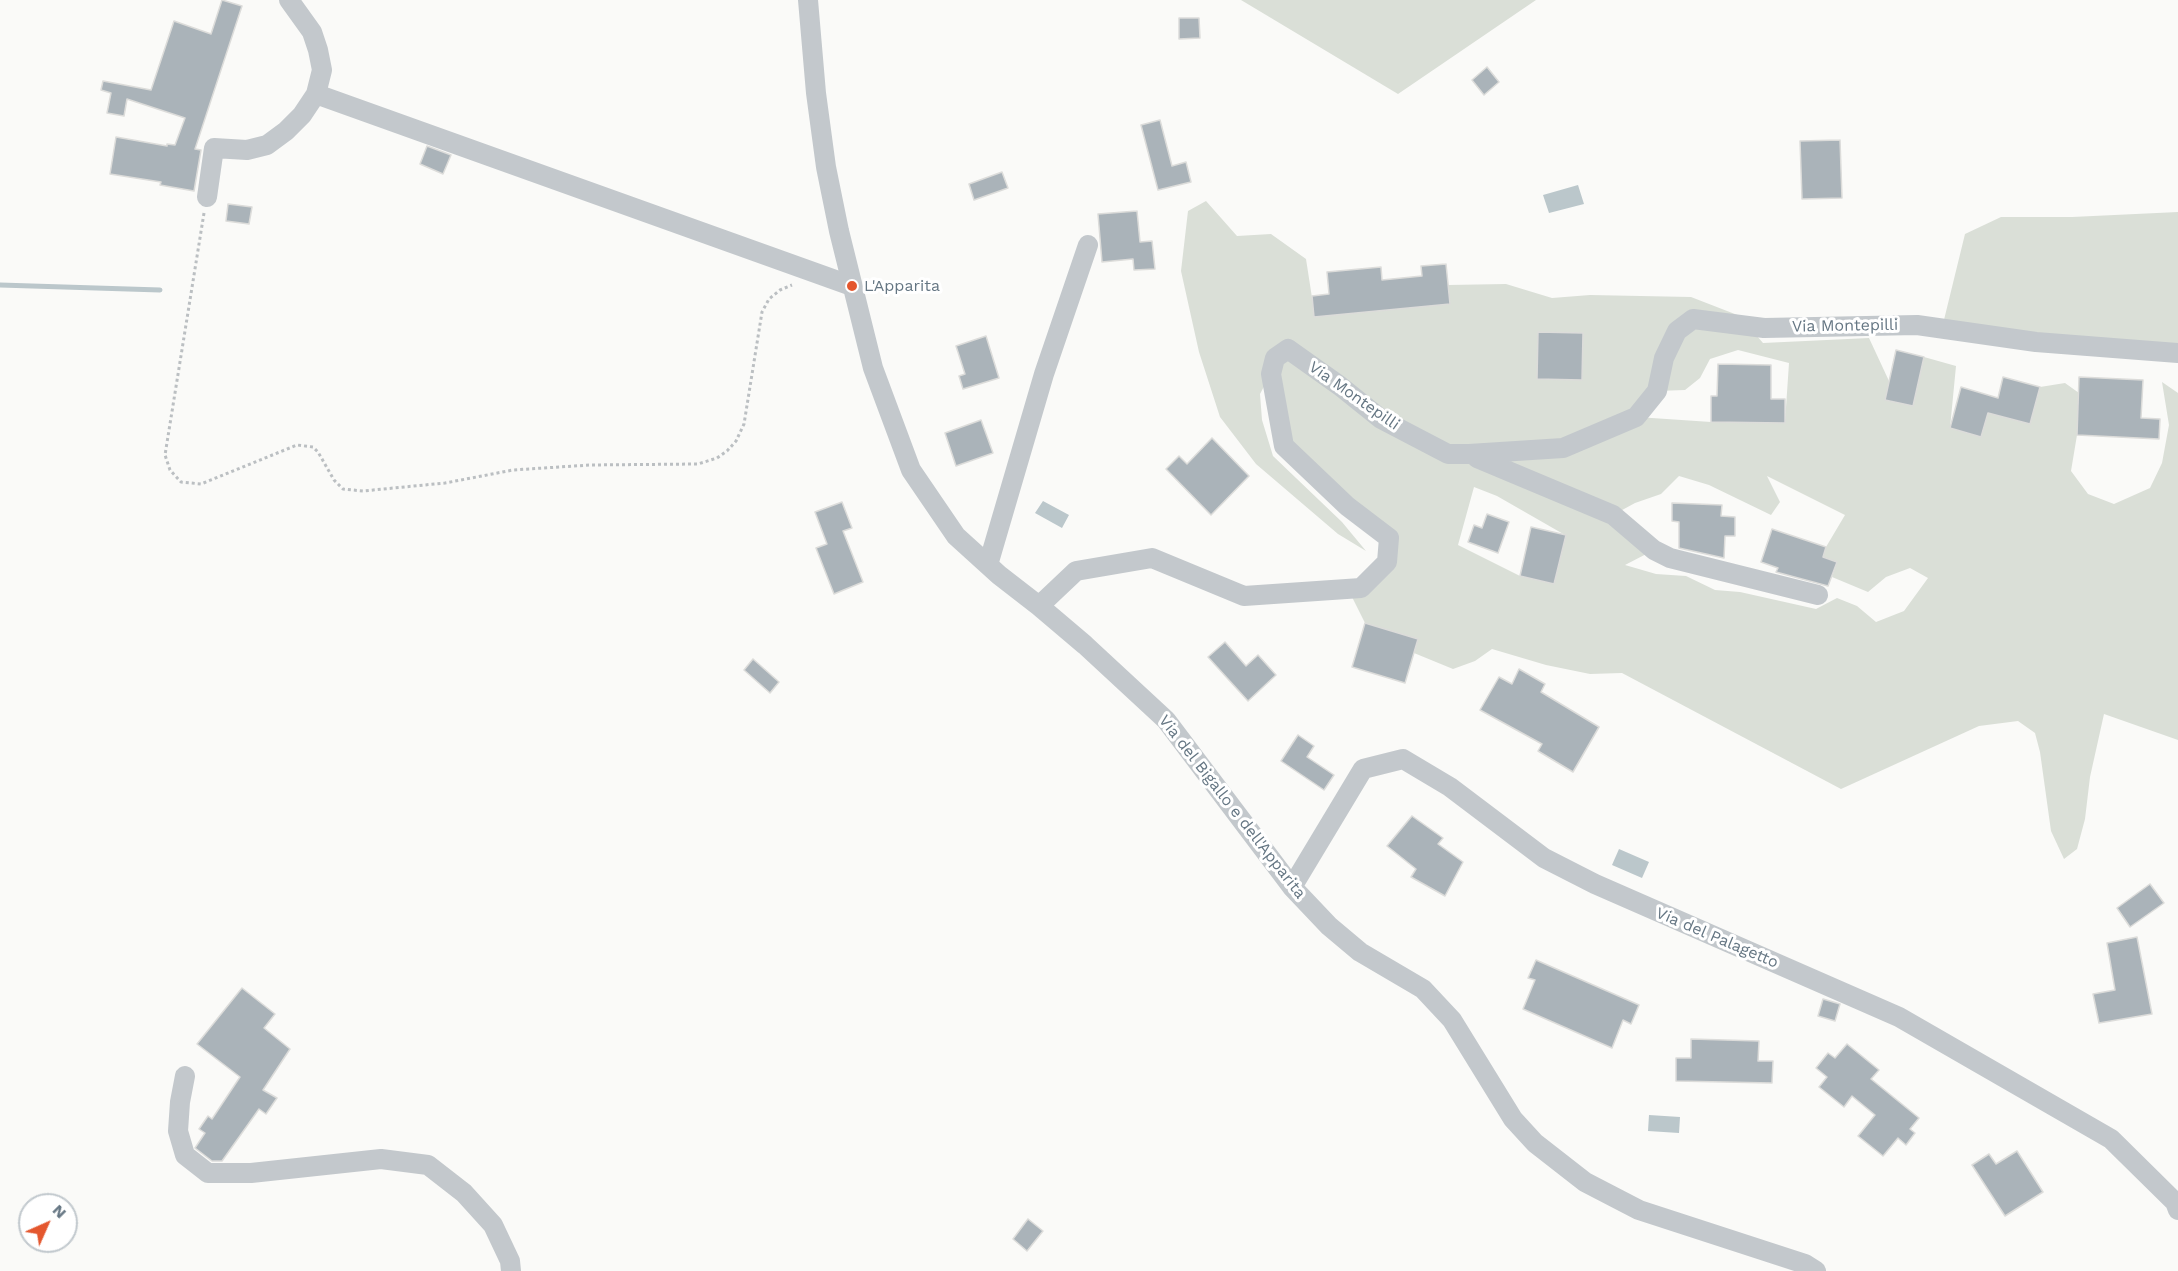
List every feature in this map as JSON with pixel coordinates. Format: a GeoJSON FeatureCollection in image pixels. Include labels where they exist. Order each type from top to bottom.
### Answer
{"type":"FeatureCollection","features":[{"type":"Feature","properties":{"kind":"street"},"geometry":{"type":"LineString","coordinates":[[207,197],[214,148],[247,150],[267,145],[302,115],[316,94],[322,70],[318,50],[312,32],[289,0]]}},
{"type":"Feature","properties":{"kind":"street","name":"Via del Bigallo e dell'Apparita"},"geometry":{"type":"LineString","coordinates":[[808,0],[816,93],[826,167],[873,368],[911,471],[956,536],[1167,720],[1292,887],[1329,926],[1360,952],[1423,988],[1452,1020],[1513,1119],[1535,1143],[1585,1182],[1639,1210],[1805,1264],[1816,1271]]}},
{"type":"Feature","properties":{"kind":"street"},"geometry":{"type":"LineString","coordinates":[[316,94],[852,286]]}},
{"type":"Feature","properties":{"kind":"street"},"geometry":{"type":"LineString","coordinates":[[988,565],[1044,374],[1088,244]]}},
{"type":"Feature","properties":{"kind":"street","name":"Via Montepilli"},"geometry":{"type":"LineString","coordinates":[[1039,606],[1076,571],[1152,558],[1244,596],[1361,588],[1387,562],[1389,538],[1347,506],[1284,446],[1271,374],[1275,358],[1288,349],[1381,419],[1448,454],[1563,448],[1636,417],[1657,391],[1664,358],[1677,331],[1693,319],[1764,328],[1917,325],[2036,342],[2178,353]]}},
{"type":"Feature","properties":{"kind":"street"},"geometry":{"type":"LineString","coordinates":[[1468,454],[1613,515],[1654,550],[1670,558],[1818,595]]}},
{"type":"Feature","properties":{"kind":"street","name":"Via del Palagetto"},"geometry":{"type":"LineString","coordinates":[[1292,887],[1363,769],[1403,759],[1450,787],[1544,858],[1594,884],[1899,1017],[2111,1139],[2177,1204]]}},
{"type":"Feature","properties":{"kind":"street"},"geometry":{"type":"LineString","coordinates":[[185,1076],[178,1131],[185,1155],[208,1173],[251,1173],[381,1160],[428,1165],[464,1193],[493,1225],[510,1261],[511,1271]]}},
{"type":"Feature","properties":{"kind":"path"},"geometry":{"type":"LineString","coordinates":[[207,197],[165,455],[170,471],[181,482],[201,484],[297,445],[313,447],[334,480],[343,489],[363,491],[445,483],[513,471],[590,465],[698,464],[717,458],[728,451],[736,441],[744,424],[762,312],[769,299],[780,290],[800,283],[804,268]]}},
{"type":"Feature","properties":{"kind":"shaded area"},"geometry":{"type":"Polygon","coordinates":[[[1241,0],[1536,0],[1398,94],[1241,0]]]}},
{"type":"Feature","properties":{"kind":"shaded area"},"geometry":{"type":"Polygon","coordinates":[[[1578,185],[1584,204],[1549,213],[1543,195],[1578,185]]]}},
{"type":"Feature","properties":{"kind":"shaded area"},"geometry":{"type":"Polygon","coordinates":[[[1206,201],[1237,236],[1271,234],[1306,259],[1315,317],[1450,304],[1448,285],[1506,284],[1552,298],[1590,295],[1691,297],[1740,316],[1763,343],[1869,338],[1889,381],[1885,400],[1913,406],[1924,357],[1956,366],[1950,428],[1981,437],[1988,413],[2030,424],[2040,387],[2065,383],[2079,393],[2077,435],[2071,471],[2088,494],[2114,504],[2150,488],[2162,463],[2169,425],[2162,382],[2178,393],[2178,740],[2104,714],[2090,777],[2085,819],[2077,849],[2064,859],[2051,831],[2040,752],[2035,733],[2018,721],[1979,726],[1841,789],[1622,673],[1590,674],[1546,665],[1492,649],[1475,661],[1453,669],[1414,653],[1418,639],[1365,623],[1348,589],[1387,562],[1389,538],[1284,446],[1270,375],[1260,394],[1262,420],[1273,456],[1342,522],[1366,551],[1338,534],[1256,464],[1220,417],[1199,352],[1181,271],[1188,211],[1206,201]],[[1738,350],[1710,359],[1700,378],[1685,390],[1657,391],[1637,417],[1711,422],[1785,422],[1789,363],[1738,350]],[[1679,476],[1661,494],[1635,503],[1613,515],[1654,550],[1625,565],[1656,574],[1686,576],[1715,590],[1740,592],[1816,609],[1837,598],[1857,606],[1876,622],[1904,611],[1928,578],[1910,568],[1886,577],[1868,592],[1832,577],[1837,562],[1823,557],[1826,547],[1845,515],[1767,476],[1780,502],[1771,515],[1709,485],[1679,476]],[[1474,487],[1458,545],[1520,576],[1554,584],[1565,535],[1497,496],[1474,487]]]}},
{"type":"Feature","properties":{"kind":"shaded area"},"geometry":{"type":"Polygon","coordinates":[[[2178,212],[2178,353],[1942,328],[1965,234],[2001,217],[2072,217],[2178,212]]]}},
{"type":"Feature","properties":{"kind":"shaded area"},"geometry":{"type":"Polygon","coordinates":[[[1043,501],[1069,515],[1062,528],[1035,513],[1043,501]]]}},
{"type":"Feature","properties":{"kind":"shaded area"},"geometry":{"type":"Polygon","coordinates":[[[1619,849],[1649,862],[1642,878],[1612,865],[1619,849]]]}},
{"type":"Feature","properties":{"kind":"shaded area"},"geometry":{"type":"Polygon","coordinates":[[[1649,1115],[1680,1117],[1679,1133],[1648,1131],[1649,1115]]]}},
{"type":"Feature","properties":{"kind":"building"},"geometry":{"type":"Polygon","coordinates":[[[222,0],[242,6],[195,149],[201,150],[194,191],[160,185],[161,182],[110,174],[116,137],[167,146],[167,144],[175,145],[185,118],[127,99],[124,116],[107,113],[111,93],[101,90],[103,81],[151,90],[174,21],[211,34],[222,0]]]}},
{"type":"Feature","properties":{"kind":"building"},"geometry":{"type":"Polygon","coordinates":[[[1179,18],[1199,18],[1200,38],[1179,39],[1179,18]]]}},
{"type":"Feature","properties":{"kind":"building"},"geometry":{"type":"Polygon","coordinates":[[[1487,67],[1499,82],[1484,95],[1472,80],[1487,67]]]}},
{"type":"Feature","properties":{"kind":"building"},"geometry":{"type":"Polygon","coordinates":[[[1160,120],[1172,166],[1186,162],[1191,182],[1158,190],[1141,125],[1160,120]]]}},
{"type":"Feature","properties":{"kind":"building"},"geometry":{"type":"Polygon","coordinates":[[[1840,140],[1842,198],[1802,199],[1800,141],[1840,140]]]}},
{"type":"Feature","properties":{"kind":"building"},"geometry":{"type":"Polygon","coordinates":[[[427,146],[451,155],[443,174],[420,164],[427,146]]]}},
{"type":"Feature","properties":{"kind":"building"},"geometry":{"type":"Polygon","coordinates":[[[1002,172],[1008,188],[974,200],[969,184],[1002,172]]]}},
{"type":"Feature","properties":{"kind":"building"},"geometry":{"type":"Polygon","coordinates":[[[228,204],[252,207],[249,224],[226,221],[228,204]]]}},
{"type":"Feature","properties":{"kind":"building"},"geometry":{"type":"Polygon","coordinates":[[[1137,211],[1140,242],[1152,241],[1155,269],[1134,270],[1133,259],[1102,262],[1098,214],[1137,211]]]}},
{"type":"Feature","properties":{"kind":"building"},"geometry":{"type":"Polygon","coordinates":[[[1446,264],[1450,304],[1314,317],[1312,296],[1329,294],[1327,272],[1381,267],[1382,280],[1422,276],[1421,266],[1446,264]]]}},
{"type":"Feature","properties":{"kind":"building"},"geometry":{"type":"Polygon","coordinates":[[[1538,332],[1583,333],[1582,380],[1537,379],[1538,332]]]}},
{"type":"Feature","properties":{"kind":"building"},"geometry":{"type":"Polygon","coordinates":[[[986,336],[999,378],[963,389],[959,376],[965,374],[956,346],[986,336]]]}},
{"type":"Feature","properties":{"kind":"building"},"geometry":{"type":"Polygon","coordinates":[[[1896,350],[1924,357],[1913,406],[1885,400],[1896,350]]]}},
{"type":"Feature","properties":{"kind":"building"},"geometry":{"type":"Polygon","coordinates":[[[1718,364],[1771,365],[1771,399],[1785,399],[1785,423],[1711,422],[1711,396],[1717,396],[1718,364]]]}},
{"type":"Feature","properties":{"kind":"building"},"geometry":{"type":"Polygon","coordinates":[[[2003,377],[2040,387],[2030,424],[1988,413],[1981,437],[1950,428],[1961,387],[1998,398],[2003,377]]]}},
{"type":"Feature","properties":{"kind":"building"},"geometry":{"type":"Polygon","coordinates":[[[2079,377],[2143,380],[2141,418],[2160,419],[2159,439],[2077,435],[2079,377]]]}},
{"type":"Feature","properties":{"kind":"building"},"geometry":{"type":"Polygon","coordinates":[[[981,420],[993,453],[956,466],[945,433],[981,420]]]}},
{"type":"Feature","properties":{"kind":"building"},"geometry":{"type":"Polygon","coordinates":[[[1212,438],[1249,476],[1211,515],[1166,469],[1179,456],[1187,464],[1212,438]]]}},
{"type":"Feature","properties":{"kind":"building"},"geometry":{"type":"Polygon","coordinates":[[[842,502],[852,528],[843,531],[863,582],[834,594],[816,548],[827,544],[815,512],[842,502]]]}},
{"type":"Feature","properties":{"kind":"building"},"geometry":{"type":"Polygon","coordinates":[[[1672,503],[1722,505],[1721,516],[1735,517],[1735,536],[1725,536],[1724,558],[1679,548],[1679,522],[1672,521],[1672,503]]]}},
{"type":"Feature","properties":{"kind":"building"},"geometry":{"type":"Polygon","coordinates":[[[1487,514],[1509,522],[1498,553],[1468,542],[1474,525],[1482,528],[1487,514]]]}},
{"type":"Feature","properties":{"kind":"building"},"geometry":{"type":"Polygon","coordinates":[[[1531,527],[1566,535],[1554,584],[1520,576],[1531,527]]]}},
{"type":"Feature","properties":{"kind":"building"},"geometry":{"type":"Polygon","coordinates":[[[1772,529],[1826,547],[1823,557],[1837,562],[1828,586],[1776,572],[1778,568],[1761,562],[1772,529]]]}},
{"type":"Feature","properties":{"kind":"building"},"geometry":{"type":"Polygon","coordinates":[[[1365,623],[1418,639],[1405,683],[1352,667],[1365,623]]]}},
{"type":"Feature","properties":{"kind":"building"},"geometry":{"type":"Polygon","coordinates":[[[1225,642],[1246,666],[1258,655],[1276,675],[1248,701],[1208,657],[1225,642]]]}},
{"type":"Feature","properties":{"kind":"building"},"geometry":{"type":"Polygon","coordinates":[[[753,659],[779,682],[770,693],[744,670],[753,659]]]}},
{"type":"Feature","properties":{"kind":"building"},"geometry":{"type":"Polygon","coordinates":[[[1519,669],[1545,684],[1541,692],[1599,727],[1573,772],[1538,751],[1542,744],[1480,710],[1499,677],[1512,684],[1519,669]]]}},
{"type":"Feature","properties":{"kind":"building"},"geometry":{"type":"Polygon","coordinates":[[[1298,735],[1314,746],[1307,757],[1334,775],[1324,790],[1281,761],[1298,735]]]}},
{"type":"Feature","properties":{"kind":"building"},"geometry":{"type":"Polygon","coordinates":[[[1412,816],[1443,838],[1438,844],[1463,862],[1445,896],[1411,877],[1416,869],[1387,846],[1412,816]]]}},
{"type":"Feature","properties":{"kind":"building"},"geometry":{"type":"Polygon","coordinates":[[[2150,884],[2164,903],[2130,927],[2117,908],[2150,884]]]}},
{"type":"Feature","properties":{"kind":"building"},"geometry":{"type":"Polygon","coordinates":[[[2137,937],[2152,1014],[2099,1023],[2093,994],[2115,990],[2107,943],[2137,937]]]}},
{"type":"Feature","properties":{"kind":"building"},"geometry":{"type":"Polygon","coordinates":[[[1536,960],[1639,1005],[1631,1024],[1623,1020],[1612,1048],[1523,1009],[1535,980],[1528,978],[1536,960]]]}},
{"type":"Feature","properties":{"kind":"building"},"geometry":{"type":"Polygon","coordinates":[[[242,988],[275,1014],[264,1028],[290,1049],[263,1090],[277,1098],[266,1114],[259,1109],[222,1161],[212,1161],[195,1148],[205,1133],[199,1129],[208,1116],[212,1119],[240,1077],[197,1044],[242,988]]]}},
{"type":"Feature","properties":{"kind":"building"},"geometry":{"type":"Polygon","coordinates":[[[1823,999],[1840,1004],[1835,1021],[1818,1016],[1823,999]]]}},
{"type":"Feature","properties":{"kind":"building"},"geometry":{"type":"Polygon","coordinates":[[[1691,1039],[1759,1041],[1758,1061],[1773,1061],[1772,1083],[1676,1081],[1676,1058],[1691,1058],[1691,1039]]]}},
{"type":"Feature","properties":{"kind":"building"},"geometry":{"type":"Polygon","coordinates":[[[1847,1044],[1879,1070],[1871,1079],[1919,1118],[1910,1129],[1915,1133],[1906,1145],[1898,1138],[1883,1156],[1858,1136],[1875,1115],[1852,1096],[1844,1107],[1819,1087],[1827,1077],[1816,1068],[1828,1053],[1835,1058],[1847,1044]]]}},
{"type":"Feature","properties":{"kind":"building"},"geometry":{"type":"Polygon","coordinates":[[[2017,1151],[2043,1192],[2005,1216],[1972,1165],[1989,1154],[1996,1164],[2017,1151]]]}},
{"type":"Feature","properties":{"kind":"building"},"geometry":{"type":"Polygon","coordinates":[[[1028,1219],[1043,1231],[1027,1251],[1013,1239],[1028,1219]]]}},
{"type":"Feature","properties":{"kind":"waterway"},"geometry":{"type":"LineString","coordinates":[[0,285],[160,290]]}},
{"type":"Feature","properties":{"kind":"place","name":"L'Apparita"},"geometry":{"type":"Point","coordinates":[852,286]}}]}
